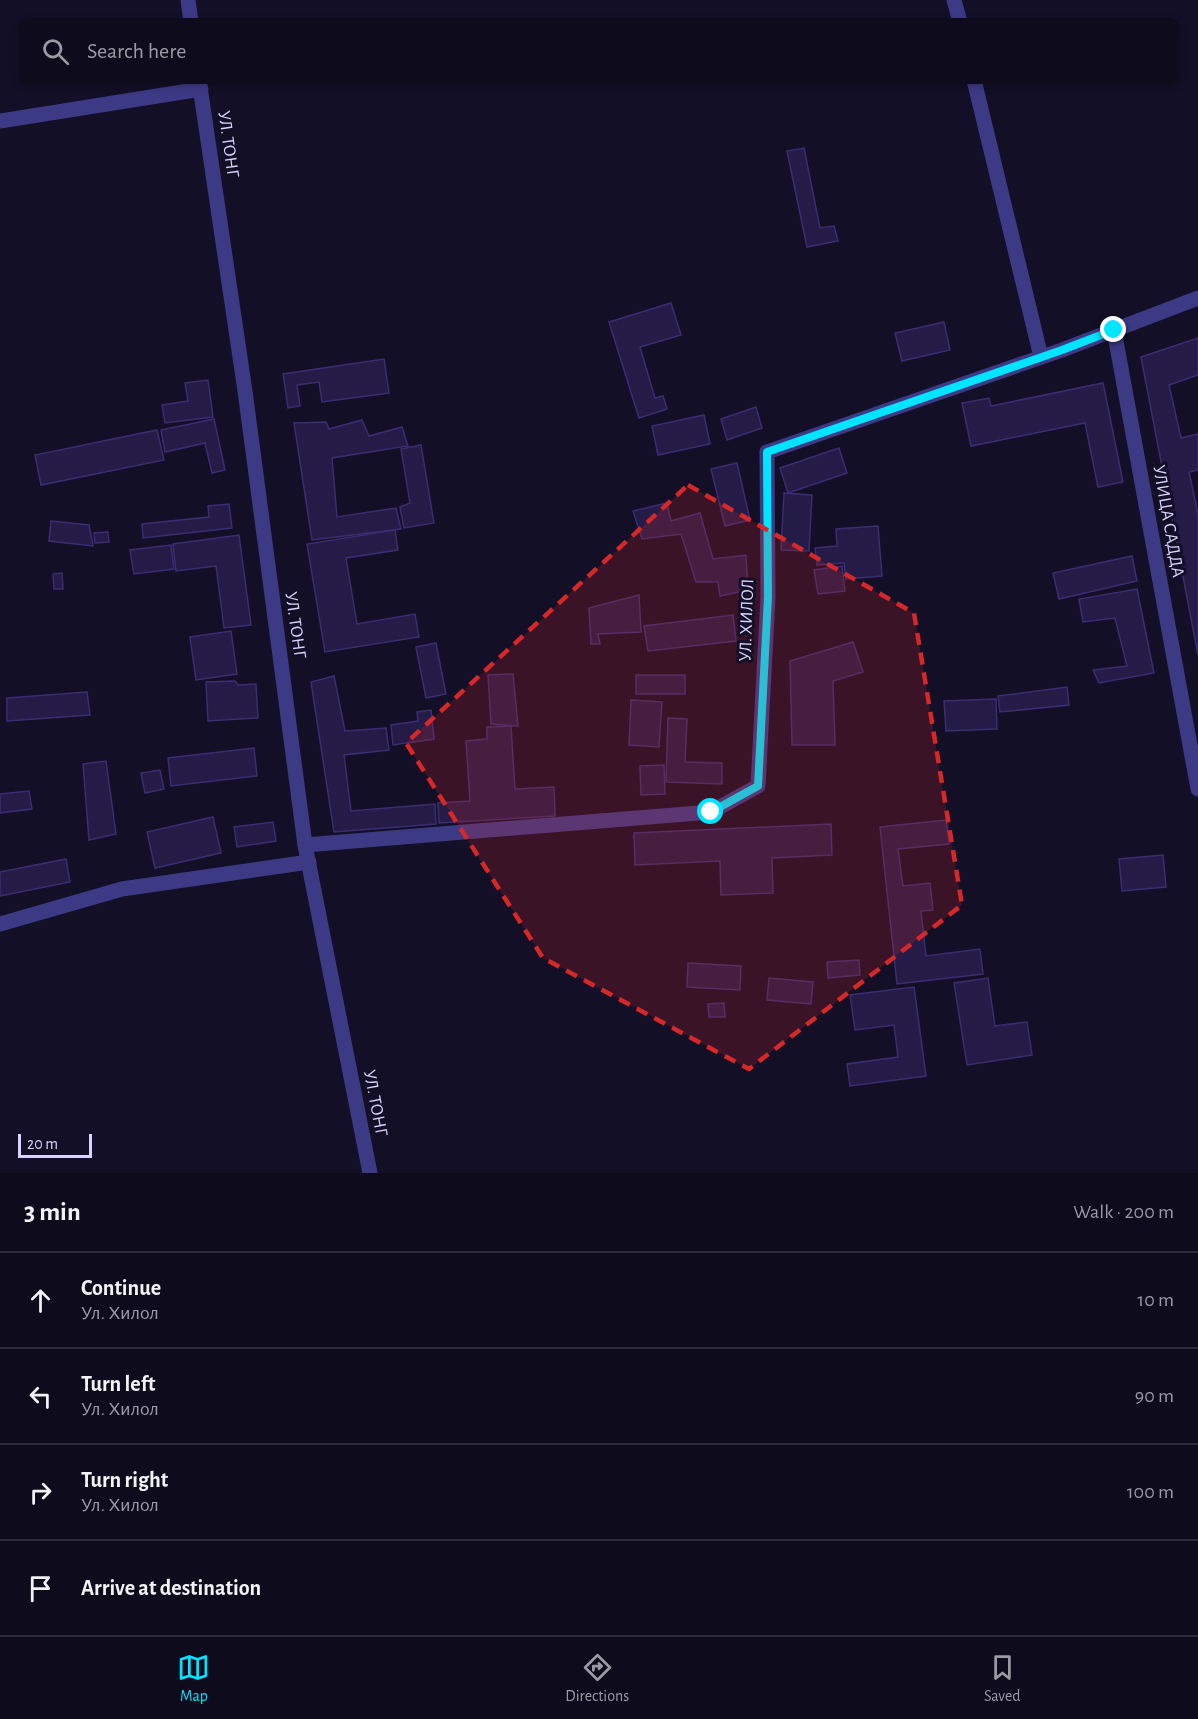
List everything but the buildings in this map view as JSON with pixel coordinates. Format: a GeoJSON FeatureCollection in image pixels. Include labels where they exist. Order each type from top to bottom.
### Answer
{"type":"FeatureCollection","features":[{"type":"Feature","properties":{"kind":"street"},"geometry":{"type":"LineString","coordinates":[[188,0],[190,18]]}},
{"type":"Feature","properties":{"kind":"street"},"geometry":{"type":"LineString","coordinates":[[954,0],[959,18]]}},
{"type":"Feature","properties":{"kind":"street"},"geometry":{"type":"LineString","coordinates":[[0,121],[200,84]]}},
{"type":"Feature","properties":{"kind":"street","name":"УЛ. ТОНГ"},"geometry":{"type":"LineString","coordinates":[[200,84],[247,402],[305,844],[370,1173]]}},
{"type":"Feature","properties":{"kind":"street"},"geometry":{"type":"LineString","coordinates":[[975,84],[1041,357]]}},
{"type":"Feature","properties":{"kind":"street","name":"УЛ. ХИЛОЛ"},"geometry":{"type":"LineString","coordinates":[[305,844],[711,812],[758,786],[768,597],[767,452],[1041,357],[1198,298]]}},
{"type":"Feature","properties":{"kind":"street","name":"УЛИЦА САДДА"},"geometry":{"type":"LineString","coordinates":[[1114,330],[1198,789]]}},
{"type":"Feature","properties":{"kind":"street"},"geometry":{"type":"LineString","coordinates":[[0,924],[122,889],[309,862]]}},
{"type":"Feature","properties":{"kind":"highlighted area"},"geometry":{"type":"Polygon","coordinates":[[[688,485],[914,613],[962,905],[749,1069],[543,958],[406,743],[688,485]]]}},
{"type":"Feature","properties":{"kind":"route"},"geometry":{"type":"LineString","coordinates":[[711,812],[758,786],[768,597],[767,452],[1114,330]]}}]}
